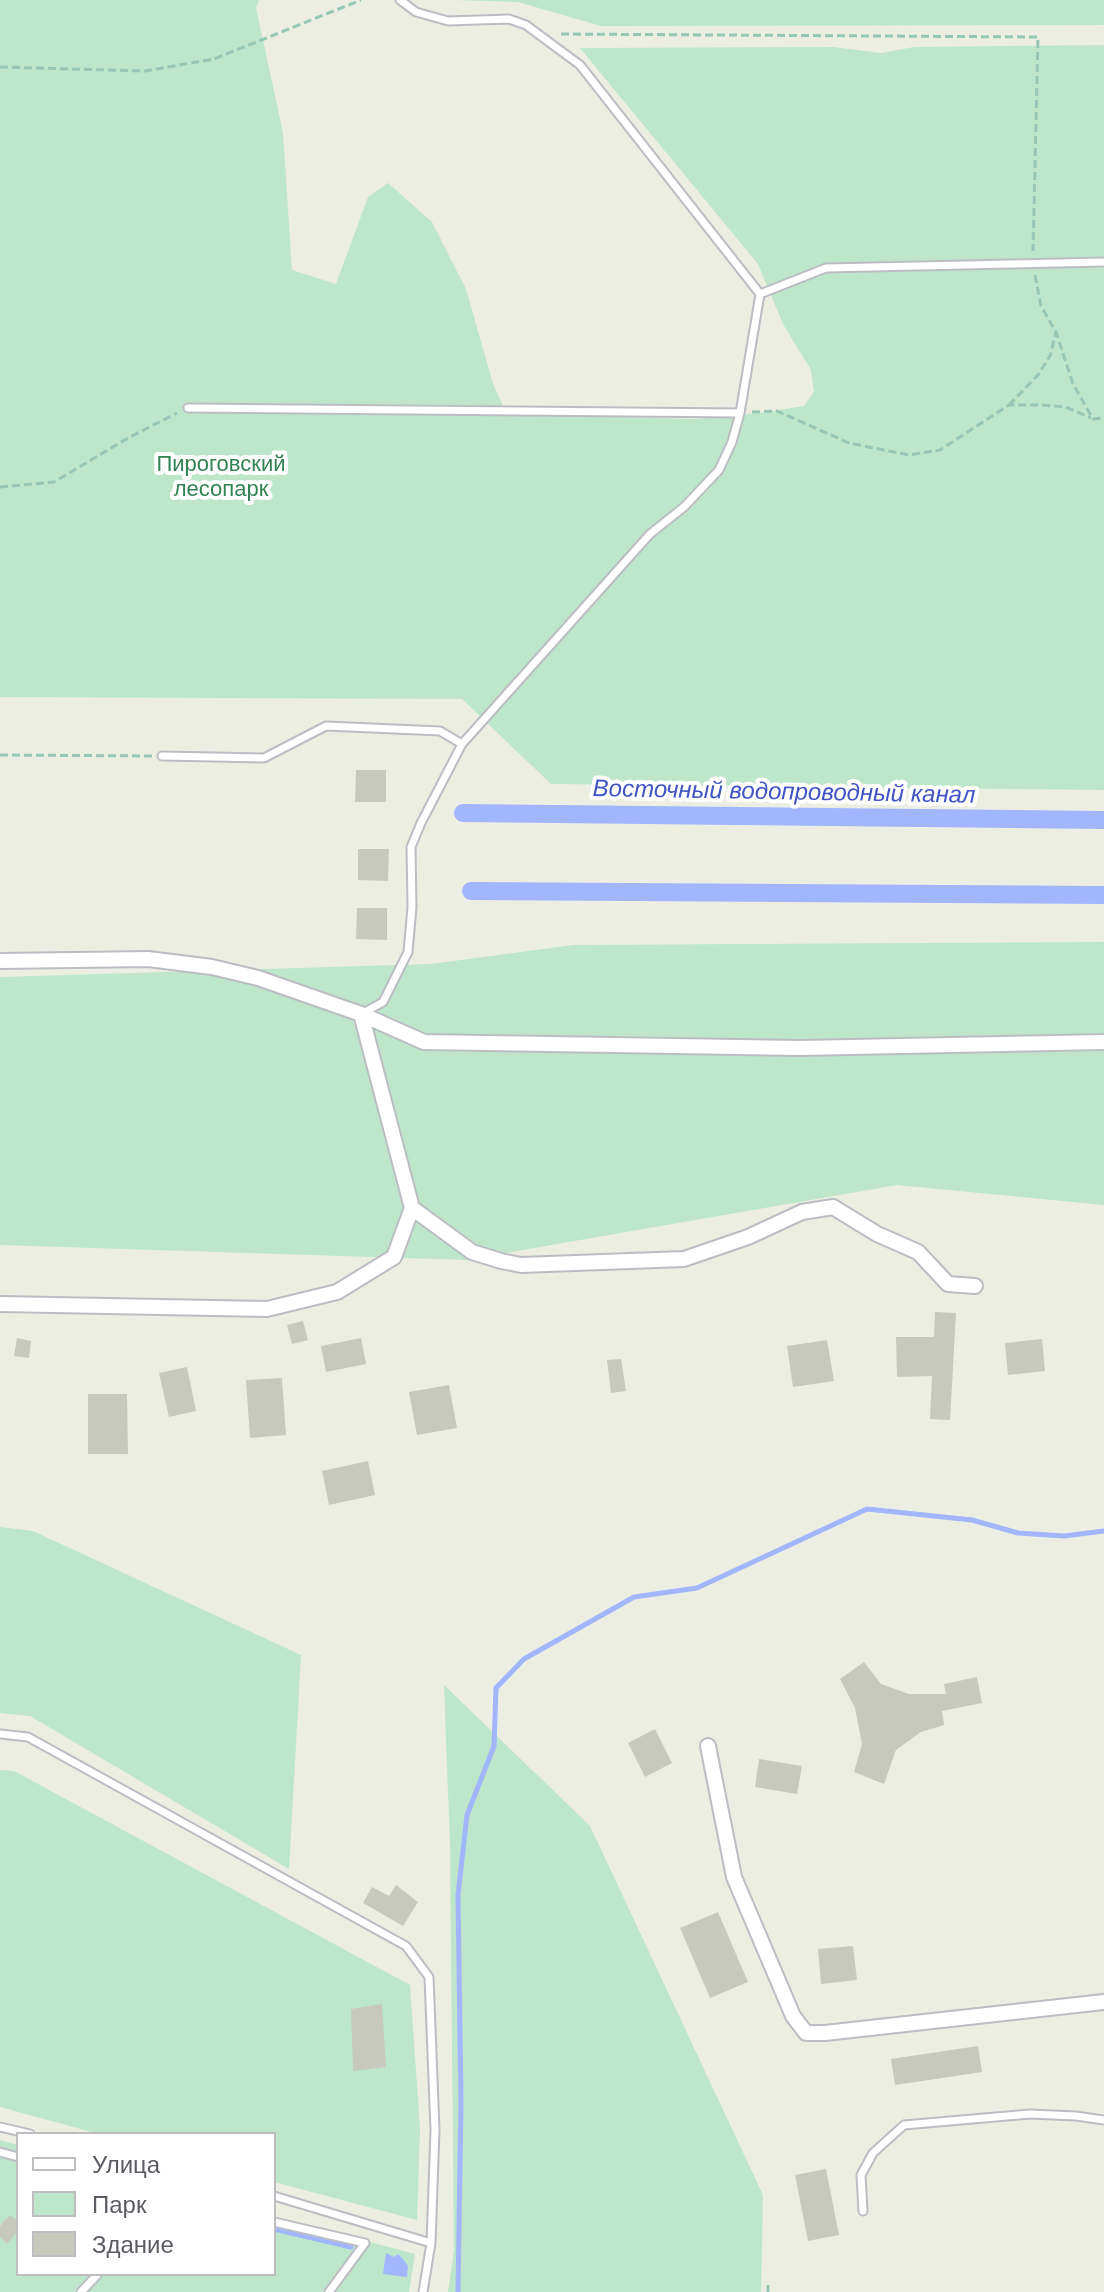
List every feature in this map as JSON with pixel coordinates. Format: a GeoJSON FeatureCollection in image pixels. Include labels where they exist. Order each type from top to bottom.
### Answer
{"type":"FeatureCollection","features":[{"type":"Feature","properties":{"kind":"street"},"geometry":{"type":"LineString","coordinates":[[0,961],[148,959],[212,967],[258,978],[361,1014],[424,1042],[800,1048],[1104,1042]]}},
{"type":"Feature","properties":{"kind":"street"},"geometry":{"type":"LineString","coordinates":[[0,1304],[267,1309],[337,1292],[394,1257],[412,1208],[361,1014]]}},
{"type":"Feature","properties":{"kind":"street"},"geometry":{"type":"LineString","coordinates":[[412,1208],[472,1252],[521,1265],[684,1259],[748,1237],[802,1212],[833,1207],[877,1234],[918,1252],[948,1284],[975,1286]]}},
{"type":"Feature","properties":{"kind":"street"},"geometry":{"type":"LineString","coordinates":[[708,1746],[734,1877],[793,2016],[806,2033],[1104,2002]]}},
{"type":"Feature","properties":{"kind":"lane"},"geometry":{"type":"LineString","coordinates":[[361,1014],[383,1002],[408,952],[412,907],[411,847],[462,744],[650,534],[684,507],[719,470],[732,442],[740,413],[760,294],[580,65],[526,25],[509,19],[448,21],[416,12],[400,0]]}},
{"type":"Feature","properties":{"kind":"lane"},"geometry":{"type":"LineString","coordinates":[[760,294],[826,268],[1104,262]]}},
{"type":"Feature","properties":{"kind":"lane"},"geometry":{"type":"LineString","coordinates":[[188,408],[740,413]]}},
{"type":"Feature","properties":{"kind":"lane"},"geometry":{"type":"LineString","coordinates":[[162,756],[264,758],[326,726],[440,731],[462,744]]}},
{"type":"Feature","properties":{"kind":"lane"},"geometry":{"type":"LineString","coordinates":[[0,1734],[28,1737],[406,1946],[429,1977],[435,2130],[431,2243],[423,2292]]}},
{"type":"Feature","properties":{"kind":"lane"},"geometry":{"type":"LineString","coordinates":[[863,2211],[861,2175],[873,2153],[904,2125],[1030,2114],[1104,2120]]}},
{"type":"Feature","properties":{"kind":"lane"},"geometry":{"type":"LineString","coordinates":[[0,2127],[21,2132]]}},
{"type":"Feature","properties":{"kind":"lane"},"geometry":{"type":"LineString","coordinates":[[276,2197],[431,2243]]}},
{"type":"Feature","properties":{"kind":"lane"},"geometry":{"type":"LineString","coordinates":[[276,2222],[365,2243],[329,2292]]}},
{"type":"Feature","properties":{"kind":"lane"},"geometry":{"type":"LineString","coordinates":[[81,2292],[96,2276]]}},
{"type":"Feature","properties":{"kind":"path"},"geometry":{"type":"LineString","coordinates":[[0,67],[145,71],[214,59],[361,0]]}},
{"type":"Feature","properties":{"kind":"path"},"geometry":{"type":"LineString","coordinates":[[526,25],[564,35],[1038,37],[1033,263],[1041,306],[1056,332],[1073,384],[1093,419]]}},
{"type":"Feature","properties":{"kind":"path"},"geometry":{"type":"LineString","coordinates":[[740,413],[777,411],[849,443],[909,455],[940,450],[1009,405],[1038,375],[1050,356],[1056,332]]}},
{"type":"Feature","properties":{"kind":"path"},"geometry":{"type":"LineString","coordinates":[[1009,405],[1066,407],[1093,419],[1104,418]]}},
{"type":"Feature","properties":{"kind":"path"},"geometry":{"type":"LineString","coordinates":[[0,487],[54,482],[128,438],[188,408]]}},
{"type":"Feature","properties":{"kind":"path"},"geometry":{"type":"LineString","coordinates":[[0,755],[162,756]]}},
{"type":"Feature","properties":{"kind":"path"},"geometry":{"type":"LineString","coordinates":[[768,2285],[768,2292]]}},
{"type":"Feature","properties":{"kind":"green space","name":"Пироговский лесопарк"},"geometry":{"type":"Polygon","coordinates":[[[0,0],[259,0],[256,8],[283,133],[292,270],[336,284],[368,197],[388,183],[432,222],[466,289],[493,384],[507,414],[695,419],[804,406],[814,392],[811,370],[783,324],[758,264],[580,48],[833,47],[881,53],[914,47],[1104,45],[1104,790],[551,784],[462,699],[0,697],[0,0]]]}},
{"type":"Feature","properties":{"kind":"green space"},"geometry":{"type":"Polygon","coordinates":[[[455,0],[1104,0],[1104,25],[601,26],[518,2],[455,0]]]}},
{"type":"Feature","properties":{"kind":"green space"},"geometry":{"type":"Polygon","coordinates":[[[1104,942],[1104,1205],[897,1185],[465,1260],[0,1245],[0,977],[431,964],[573,945],[1104,942]]]}},
{"type":"Feature","properties":{"kind":"green space"},"geometry":{"type":"Polygon","coordinates":[[[0,1527],[33,1531],[301,1655],[289,1869],[30,1716],[0,1713],[0,1527]]]}},
{"type":"Feature","properties":{"kind":"green space"},"geometry":{"type":"Polygon","coordinates":[[[444,1685],[590,1826],[763,2195],[761,2292],[448,2292],[454,2250],[450,1845],[444,1685]]]}},
{"type":"Feature","properties":{"kind":"green space"},"geometry":{"type":"Polygon","coordinates":[[[0,1770],[14,1771],[410,1985],[420,2129],[417,2220],[276,2183],[276,2132],[92,2132],[0,2107],[0,1770]]]}},
{"type":"Feature","properties":{"kind":"green space"},"geometry":{"type":"Polygon","coordinates":[[[0,2140],[16,2144],[16,2276],[276,2276],[276,2217],[415,2254],[409,2292],[0,2292],[0,2140]]]}},
{"type":"Feature","properties":{"kind":"water"},"geometry":{"type":"Polygon","coordinates":[[[386,2253],[394,2257],[398,2254],[403,2259],[408,2266],[407,2277],[383,2274],[386,2253]]]}},
{"type":"Feature","properties":{"kind":"building"},"geometry":{"type":"Polygon","coordinates":[[[356,770],[386,770],[386,802],[355,802],[356,770]]]}},
{"type":"Feature","properties":{"kind":"building"},"geometry":{"type":"Polygon","coordinates":[[[358,849],[389,849],[388,881],[358,880],[358,849]]]}},
{"type":"Feature","properties":{"kind":"building"},"geometry":{"type":"Polygon","coordinates":[[[357,908],[387,908],[387,940],[356,939],[357,908]]]}},
{"type":"Feature","properties":{"kind":"building"},"geometry":{"type":"Polygon","coordinates":[[[935,1312],[956,1313],[950,1420],[930,1419],[932,1376],[897,1377],[896,1337],[934,1337],[935,1312]]]}},
{"type":"Feature","properties":{"kind":"building"},"geometry":{"type":"Polygon","coordinates":[[[303,1321],[308,1340],[292,1344],[287,1325],[303,1321]]]}},
{"type":"Feature","properties":{"kind":"building"},"geometry":{"type":"Polygon","coordinates":[[[17,1338],[31,1341],[29,1358],[14,1356],[17,1338]]]}},
{"type":"Feature","properties":{"kind":"building"},"geometry":{"type":"Polygon","coordinates":[[[361,1338],[366,1364],[326,1372],[321,1346],[361,1338]]]}},
{"type":"Feature","properties":{"kind":"building"},"geometry":{"type":"Polygon","coordinates":[[[1042,1339],[1045,1371],[1008,1375],[1005,1343],[1042,1339]]]}},
{"type":"Feature","properties":{"kind":"building"},"geometry":{"type":"Polygon","coordinates":[[[827,1340],[834,1381],[793,1387],[787,1346],[827,1340]]]}},
{"type":"Feature","properties":{"kind":"building"},"geometry":{"type":"Polygon","coordinates":[[[621,1359],[626,1391],[611,1393],[607,1360],[621,1359]]]}},
{"type":"Feature","properties":{"kind":"building"},"geometry":{"type":"Polygon","coordinates":[[[187,1367],[196,1411],[169,1417],[159,1373],[187,1367]]]}},
{"type":"Feature","properties":{"kind":"building"},"geometry":{"type":"Polygon","coordinates":[[[282,1378],[286,1435],[250,1438],[246,1380],[282,1378]]]}},
{"type":"Feature","properties":{"kind":"building"},"geometry":{"type":"Polygon","coordinates":[[[449,1385],[457,1428],[417,1435],[409,1392],[449,1385]]]}},
{"type":"Feature","properties":{"kind":"building"},"geometry":{"type":"Polygon","coordinates":[[[88,1394],[127,1394],[128,1454],[88,1454],[88,1394]]]}},
{"type":"Feature","properties":{"kind":"building"},"geometry":{"type":"Polygon","coordinates":[[[368,1461],[375,1495],[329,1505],[322,1471],[368,1461]]]}},
{"type":"Feature","properties":{"kind":"building"},"geometry":{"type":"Polygon","coordinates":[[[864,1662],[881,1684],[909,1694],[946,1694],[944,1684],[977,1677],[982,1703],[942,1711],[944,1725],[921,1732],[896,1750],[884,1784],[854,1772],[862,1744],[855,1708],[840,1679],[864,1662]]]}},
{"type":"Feature","properties":{"kind":"building"},"geometry":{"type":"Polygon","coordinates":[[[655,1729],[672,1763],[645,1777],[628,1743],[655,1729]]]}},
{"type":"Feature","properties":{"kind":"building"},"geometry":{"type":"Polygon","coordinates":[[[759,1759],[802,1766],[797,1794],[755,1787],[759,1759]]]}},
{"type":"Feature","properties":{"kind":"building"},"geometry":{"type":"Polygon","coordinates":[[[396,1885],[418,1902],[403,1926],[363,1903],[372,1887],[389,1896],[396,1885]]]}},
{"type":"Feature","properties":{"kind":"building"},"geometry":{"type":"Polygon","coordinates":[[[718,1912],[748,1982],[710,1998],[680,1928],[718,1912]]]}},
{"type":"Feature","properties":{"kind":"building"},"geometry":{"type":"Polygon","coordinates":[[[853,1946],[857,1980],[821,1984],[818,1949],[853,1946]]]}},
{"type":"Feature","properties":{"kind":"building"},"geometry":{"type":"Polygon","coordinates":[[[382,2004],[386,2067],[353,2071],[351,2009],[382,2004]]]}},
{"type":"Feature","properties":{"kind":"building"},"geometry":{"type":"Polygon","coordinates":[[[978,2046],[982,2072],[895,2085],[891,2059],[978,2046]]]}},
{"type":"Feature","properties":{"kind":"building"},"geometry":{"type":"Polygon","coordinates":[[[826,2169],[839,2235],[808,2241],[795,2175],[826,2169]]]}},
{"type":"Feature","properties":{"kind":"building"},"geometry":{"type":"Polygon","coordinates":[[[10,2215],[16,2220],[16,2233],[7,2244],[0,2237],[0,2226],[10,2215]]]}},
{"type":"Feature","properties":{"kind":"waterway","name":"Восточный водопроводный канал"},"geometry":{"type":"LineString","coordinates":[[463,813],[1104,820]]}},
{"type":"Feature","properties":{"kind":"waterway","name":"Восточный водопроводный канал"},"geometry":{"type":"LineString","coordinates":[[471,891],[1104,895]]}},
{"type":"Feature","properties":{"kind":"waterway"},"geometry":{"type":"LineString","coordinates":[[458,2292],[461,2102],[458,1895],[467,1815],[494,1746],[496,1688],[524,1659],[634,1597],[697,1588],[867,1509],[972,1520],[1018,1533],[1064,1536],[1104,1531]]}},
{"type":"Feature","properties":{"kind":"waterway"},"geometry":{"type":"LineString","coordinates":[[276,2229],[351,2247]]}}]}
